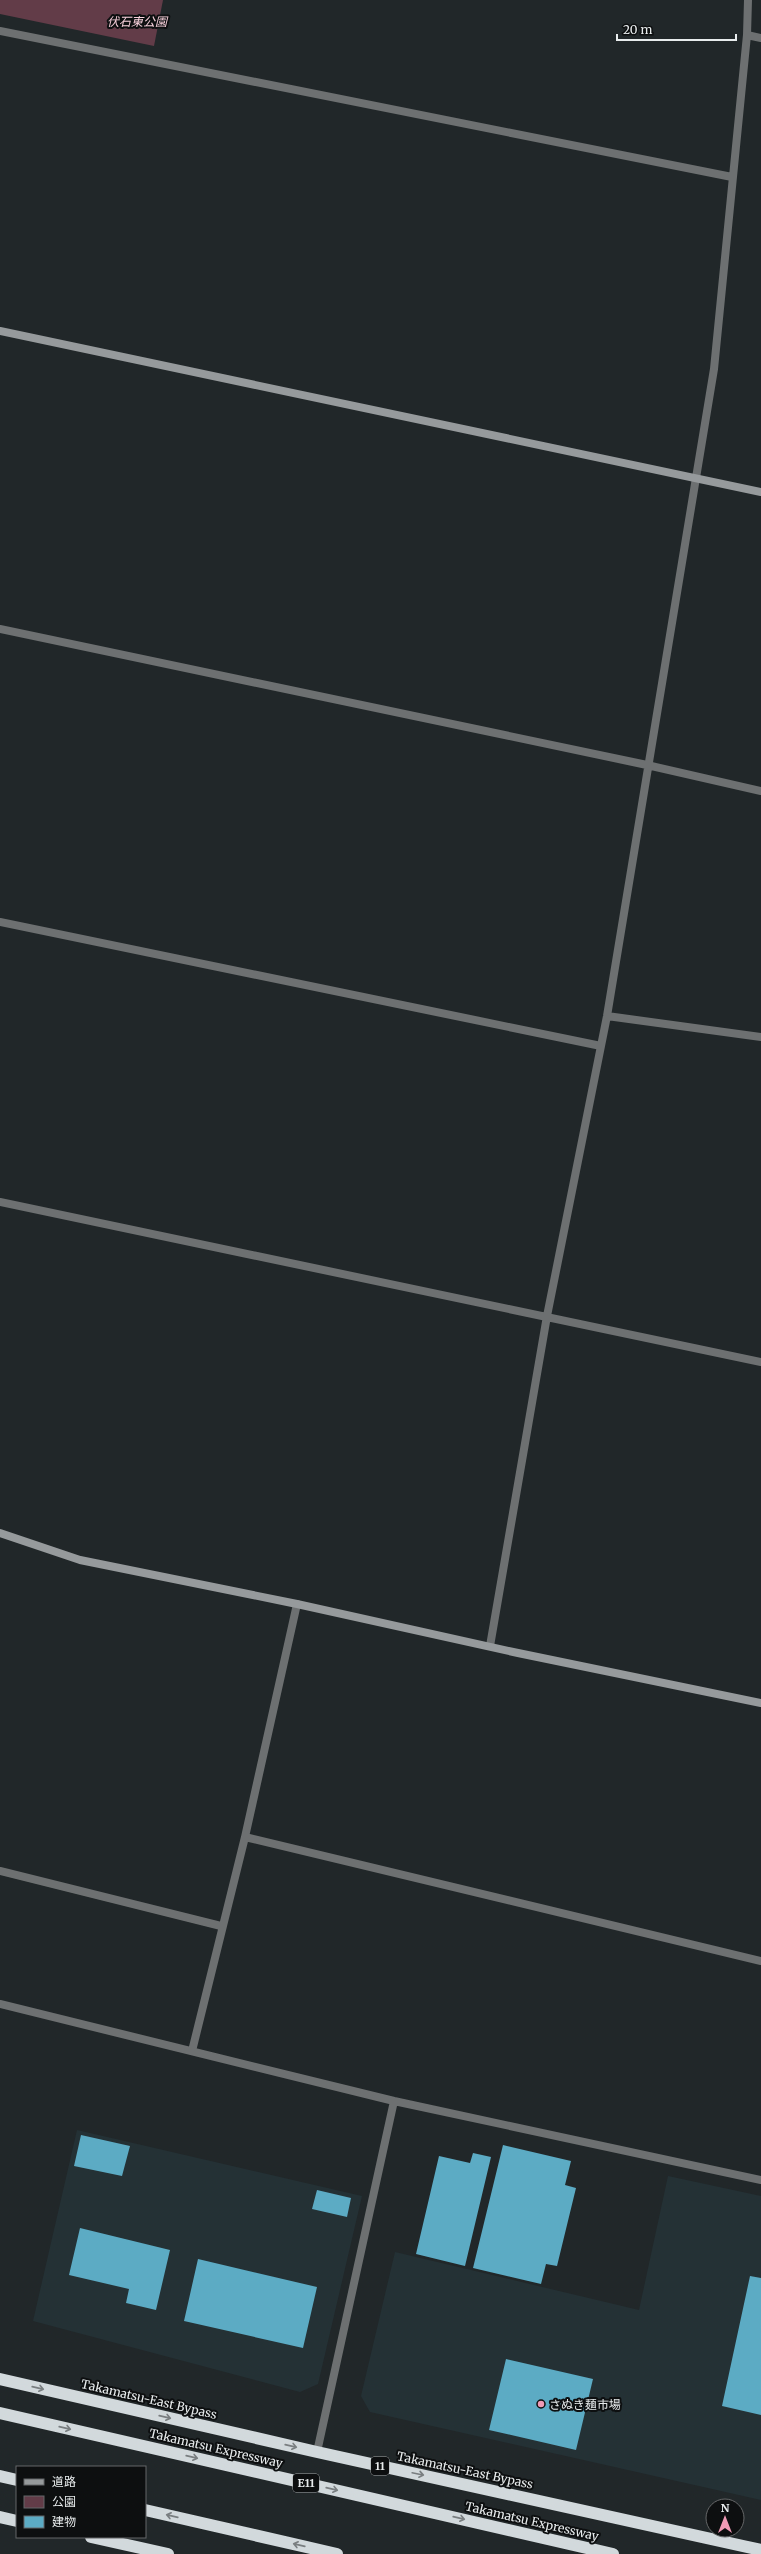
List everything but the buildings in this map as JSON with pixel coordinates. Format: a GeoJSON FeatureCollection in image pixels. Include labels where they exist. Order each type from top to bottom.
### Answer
{"type":"FeatureCollection","features":[{"type":"Feature","properties":{"kind":"highway","name":"Takamatsu-East Bypass"},"geometry":{"type":"LineString","coordinates":[[0,2379],[317,2452],[761,2550]]}},
{"type":"Feature","properties":{"kind":"highway","name":"Takamatsu Expressway"},"geometry":{"type":"LineString","coordinates":[[0,2413],[613,2554]]}},
{"type":"Feature","properties":{"kind":"highway"},"geometry":{"type":"LineString","coordinates":[[0,2476],[16,2480]]}},
{"type":"Feature","properties":{"kind":"highway"},"geometry":{"type":"LineString","coordinates":[[146,2510],[337,2554]]}},
{"type":"Feature","properties":{"kind":"highway"},"geometry":{"type":"LineString","coordinates":[[0,2517],[16,2521]]}},
{"type":"Feature","properties":{"kind":"highway"},"geometry":{"type":"LineString","coordinates":[[95,2538],[168,2554]]}},
{"type":"Feature","properties":{"kind":"street"},"geometry":{"type":"LineString","coordinates":[[490,1646],[547,1316],[607,1016],[647,765],[714,369],[747,35],[748,0]]}},
{"type":"Feature","properties":{"kind":"street"},"geometry":{"type":"LineString","coordinates":[[0,31],[732,177]]}},
{"type":"Feature","properties":{"kind":"street"},"geometry":{"type":"LineString","coordinates":[[747,35],[761,38]]}},
{"type":"Feature","properties":{"kind":"street"},"geometry":{"type":"LineString","coordinates":[[0,331],[761,492]]}},
{"type":"Feature","properties":{"kind":"street"},"geometry":{"type":"LineString","coordinates":[[0,629],[647,765],[761,791]]}},
{"type":"Feature","properties":{"kind":"street"},"geometry":{"type":"LineString","coordinates":[[0,922],[601,1046]]}},
{"type":"Feature","properties":{"kind":"street"},"geometry":{"type":"LineString","coordinates":[[607,1016],[761,1037]]}},
{"type":"Feature","properties":{"kind":"street"},"geometry":{"type":"LineString","coordinates":[[0,1202],[761,1362]]}},
{"type":"Feature","properties":{"kind":"street"},"geometry":{"type":"LineString","coordinates":[[0,1533],[80,1560],[297,1604],[761,1703]]}},
{"type":"Feature","properties":{"kind":"street"},"geometry":{"type":"LineString","coordinates":[[192,2051],[221,1926],[245,1837],[297,1604]]}},
{"type":"Feature","properties":{"kind":"street"},"geometry":{"type":"LineString","coordinates":[[245,1837],[761,1961]]}},
{"type":"Feature","properties":{"kind":"street"},"geometry":{"type":"LineString","coordinates":[[0,1871],[221,1926]]}},
{"type":"Feature","properties":{"kind":"street"},"geometry":{"type":"LineString","coordinates":[[0,2004],[394,2101],[761,2180]]}},
{"type":"Feature","properties":{"kind":"street"},"geometry":{"type":"LineString","coordinates":[[317,2452],[394,2101]]}},
{"type":"Feature","properties":{"kind":"shaded area"},"geometry":{"type":"Polygon","coordinates":[[[77,2130],[362,2196],[318,2384],[300,2392],[33,2321],[77,2130]]]}},
{"type":"Feature","properties":{"kind":"shaded area"},"geometry":{"type":"Polygon","coordinates":[[[668,2176],[761,2196],[761,2500],[370,2412],[361,2396],[395,2252],[639,2310],[668,2176]]]}},
{"type":"Feature","properties":{"kind":"green space","name":"伏石東公園"},"geometry":{"type":"Polygon","coordinates":[[[0,0],[163,0],[154,46],[0,14],[0,0]]]}},
{"type":"Feature","properties":{"kind":"place","name":"さぬき麺市場"},"geometry":{"type":"Point","coordinates":[541,2404]}}]}
